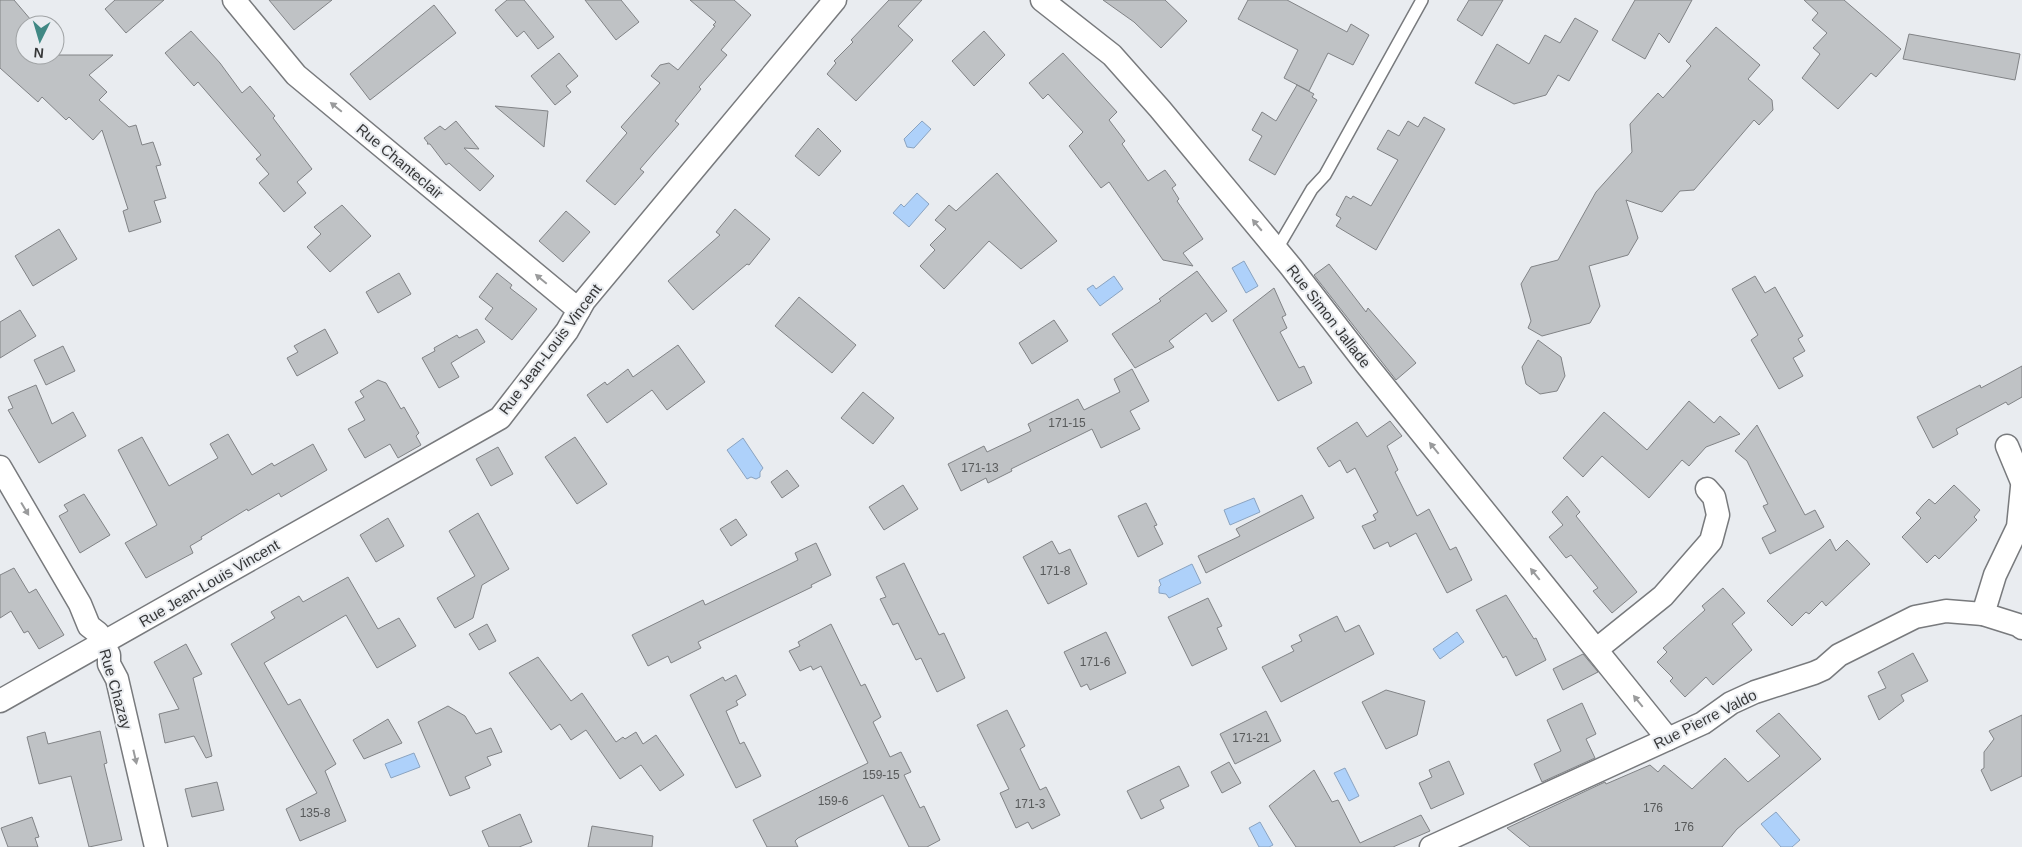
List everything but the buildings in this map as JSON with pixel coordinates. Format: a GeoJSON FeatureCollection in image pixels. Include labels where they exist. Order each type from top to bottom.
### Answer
{"type":"FeatureCollection","features":[{"type":"Feature","properties":{"kind":"street","name":"Rue Chanteclair"},"geometry":{"type":"LineString","coordinates":[[234,0],[296,75],[579,310]]}},
{"type":"Feature","properties":{"kind":"street","name":"Rue Jean-Louis Vincent"},"geometry":{"type":"LineString","coordinates":[[0,701],[500,418],[567,331],[584,301],[835,0]]}},
{"type":"Feature","properties":{"kind":"street","name":"Rue Simon Jallade"},"geometry":{"type":"LineString","coordinates":[[1042,0],[1084,31],[1112,55],[1166,116],[1275,247],[1366,364],[1668,739]]}},
{"type":"Feature","properties":{"kind":"street"},"geometry":{"type":"LineString","coordinates":[[2007,446],[2022,482]]}},
{"type":"Feature","properties":{"kind":"street","name":"Rue Chazay"},"geometry":{"type":"LineString","coordinates":[[0,467],[80,604],[89,626],[98,633],[109,655],[109,664],[117,680],[156,847]]}},
{"type":"Feature","properties":{"kind":"street"},"geometry":{"type":"LineString","coordinates":[[1983,614],[1995,575],[2018,528],[2022,487]]}},
{"type":"Feature","properties":{"kind":"street"},"geometry":{"type":"LineString","coordinates":[[1597,649],[1664,596],[1712,540],[1718,514],[1714,497],[1708,490]]}},
{"type":"Feature","properties":{"kind":"street","name":"Rue Pierre Valdo"},"geometry":{"type":"LineString","coordinates":[[1431,847],[1668,739],[1703,722],[1731,703],[1755,692],[1814,674],[1839,656],[1915,617],[1946,611],[1983,614],[2021,625]]}},
{"type":"Feature","properties":{"kind":"lane"},"geometry":{"type":"LineString","coordinates":[[1275,247],[1281,242],[1312,189],[1325,175],[1422,0]]}},
{"type":"Feature","properties":{"kind":"water"},"geometry":{"type":"Polygon","coordinates":[[[922,121],[931,129],[914,148],[907,147],[904,139],[922,121]]]}},
{"type":"Feature","properties":{"kind":"water"},"geometry":{"type":"Polygon","coordinates":[[[917,193],[929,204],[909,227],[893,213],[901,204],[904,207],[917,193]]]}},
{"type":"Feature","properties":{"kind":"water"},"geometry":{"type":"Polygon","coordinates":[[[1244,261],[1258,286],[1246,293],[1232,268],[1244,261]]]}},
{"type":"Feature","properties":{"kind":"water"},"geometry":{"type":"Polygon","coordinates":[[[1114,276],[1123,289],[1100,306],[1087,289],[1093,285],[1096,289],[1114,276]]]}},
{"type":"Feature","properties":{"kind":"water"},"geometry":{"type":"Polygon","coordinates":[[[743,438],[763,468],[760,472],[760,477],[756,479],[751,477],[747,479],[727,450],[743,438]]]}},
{"type":"Feature","properties":{"kind":"water"},"geometry":{"type":"Polygon","coordinates":[[[1254,498],[1260,512],[1230,525],[1224,510],[1254,498]]]}},
{"type":"Feature","properties":{"kind":"water"},"geometry":{"type":"Polygon","coordinates":[[[1192,564],[1201,583],[1169,598],[1166,594],[1159,593],[1161,585],[1159,580],[1192,564]]]}},
{"type":"Feature","properties":{"kind":"water"},"geometry":{"type":"Polygon","coordinates":[[[1457,632],[1464,642],[1440,659],[1433,649],[1457,632]]]}},
{"type":"Feature","properties":{"kind":"water"},"geometry":{"type":"Polygon","coordinates":[[[414,753],[420,767],[391,778],[385,764],[414,753]]]}},
{"type":"Feature","properties":{"kind":"water"},"geometry":{"type":"Polygon","coordinates":[[[1345,768],[1359,796],[1349,801],[1334,773],[1345,768]]]}},
{"type":"Feature","properties":{"kind":"water"},"geometry":{"type":"Polygon","coordinates":[[[1776,812],[1800,840],[1792,847],[1781,847],[1761,824],[1776,812]]]}},
{"type":"Feature","properties":{"kind":"water"},"geometry":{"type":"Polygon","coordinates":[[[1260,822],[1273,845],[1269,847],[1259,847],[1249,828],[1260,822]]]}}]}
